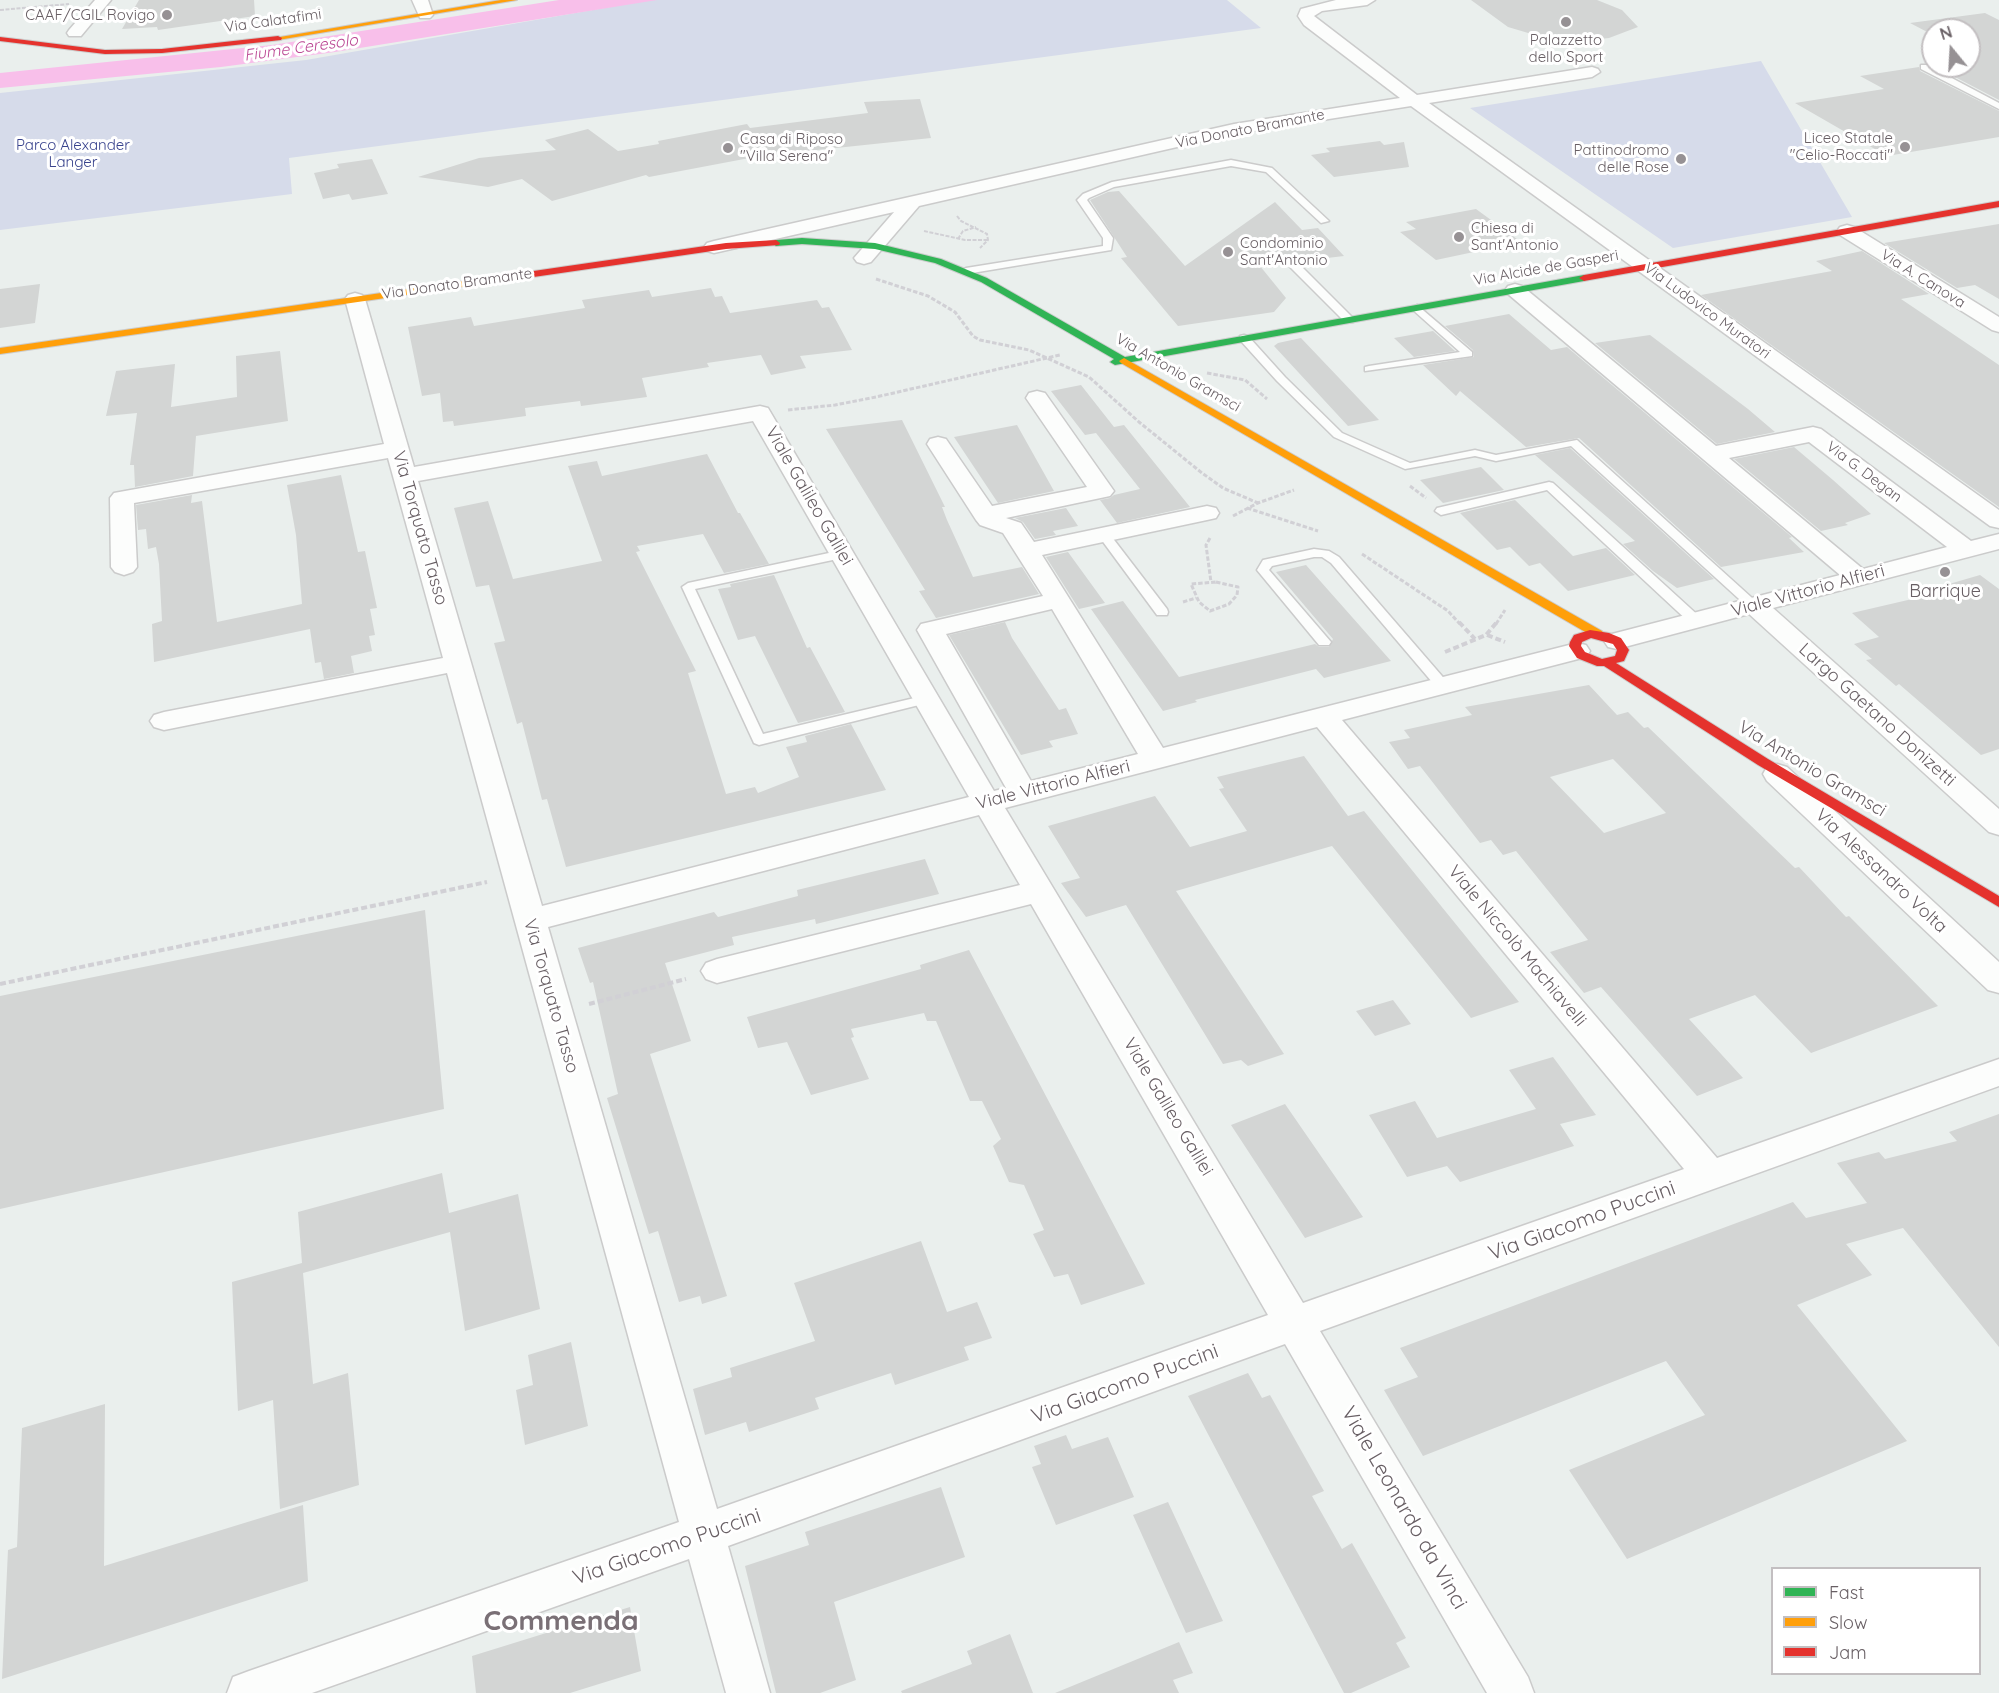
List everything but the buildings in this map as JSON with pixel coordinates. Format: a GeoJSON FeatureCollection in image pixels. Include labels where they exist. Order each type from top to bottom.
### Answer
{"type":"FeatureCollection","features":[{"type":"Feature","properties":{"kind":"street","name":"Via Calatafimi"},"geometry":{"type":"LineString","coordinates":[[0,39],[120,53],[162,51],[273,39],[423,7],[514,0]]}},
{"type":"Feature","properties":{"kind":"street","name":"Via Ludovico Muratori"},"geometry":{"type":"LineString","coordinates":[[1367,0],[1319,7],[1306,12],[1306,16],[1310,22],[1415,100],[1647,267],[1999,537]]}},
{"type":"Feature","properties":{"kind":"street"},"geometry":{"type":"LineString","coordinates":[[75,33],[101,2]]}},
{"type":"Feature","properties":{"kind":"street","name":"Via Calatafimi"},"geometry":{"type":"LineString","coordinates":[[0,46],[35,44]]}},
{"type":"Feature","properties":{"kind":"street","name":"Via Donato Bramante"},"geometry":{"type":"LineString","coordinates":[[0,365],[711,248],[1234,129],[1592,72]]}},
{"type":"Feature","properties":{"kind":"street"},"geometry":{"type":"LineString","coordinates":[[869,252],[912,203]]}},
{"type":"Feature","properties":{"kind":"street","name":"Via Alcide de Gasperi"},"geometry":{"type":"LineString","coordinates":[[1100,365],[1999,204]]}},
{"type":"Feature","properties":{"kind":"street","name":"Via A. Canova"},"geometry":{"type":"LineString","coordinates":[[1847,231],[1999,326]]}},
{"type":"Feature","properties":{"kind":"street","name":"Via Antonio Gramsci"},"geometry":{"type":"LineString","coordinates":[[711,248],[802,241],[869,252],[928,273]]}},
{"type":"Feature","properties":{"kind":"street","name":"Via Antonio Gramsci"},"geometry":{"type":"LineString","coordinates":[[730,258],[869,252],[915,255],[966,271],[1124,360],[1600,648],[1763,762],[1999,902]]}},
{"type":"Feature","properties":{"kind":"street","name":"Via Donato Bramante"},"geometry":{"type":"LineString","coordinates":[[0,351],[730,258]]}},
{"type":"Feature","properties":{"kind":"street"},"geometry":{"type":"LineString","coordinates":[[1515,290],[1859,578]]}},
{"type":"Feature","properties":{"kind":"street","name":"Via Torquato Tasso"},"geometry":{"type":"LineString","coordinates":[[357,305],[748,1693]]}},
{"type":"Feature","properties":{"kind":"street","name":"Via Antonio Gramsci"},"geometry":{"type":"LineString","coordinates":[[1100,365],[1120,377]]}},
{"type":"Feature","properties":{"kind":"street"},"geometry":{"type":"LineString","coordinates":[[985,515],[1102,491],[1037,398]]}},
{"type":"Feature","properties":{"kind":"street","name":"Viale Galileo Galilei"},"geometry":{"type":"LineString","coordinates":[[124,567],[122,498],[401,463],[760,413],[1039,891],[1296,1323]]}},
{"type":"Feature","properties":{"kind":"street","name":"Via G. Degan"},"geometry":{"type":"LineString","coordinates":[[1713,454],[1813,434],[1967,550]]}},
{"type":"Feature","properties":{"kind":"street"},"geometry":{"type":"LineString","coordinates":[[938,444],[989,520],[1012,528],[1059,600],[1155,759]]}},
{"type":"Feature","properties":{"kind":"street"},"geometry":{"type":"LineString","coordinates":[[1027,551],[1104,535],[1216,521]]}},
{"type":"Feature","properties":{"kind":"street","name":"Viale Vittorio Alfieri"},"geometry":{"type":"LineString","coordinates":[[530,921],[1323,716],[1600,648],[1967,550],[1999,537]]}},
{"type":"Feature","properties":{"kind":"street"},"geometry":{"type":"LineString","coordinates":[[1023,793],[930,630],[1059,600]]}},
{"type":"Feature","properties":{"kind":"street","name":"Largo Gaetano Donizetti"},"geometry":{"type":"LineString","coordinates":[[1755,606],[1999,825]]}},
{"type":"Feature","properties":{"kind":"street"},"geometry":{"type":"LineString","coordinates":[[164,721],[458,663]]}},
{"type":"Feature","properties":{"kind":"street","name":"Viale Niccolò Machiavelli"},"geometry":{"type":"LineString","coordinates":[[1323,716],[1710,1175]]}},
{"type":"Feature","properties":{"kind":"street","name":"Via Alessandro Volta"},"geometry":{"type":"LineString","coordinates":[[1763,762],[1999,981]]}},
{"type":"Feature","properties":{"kind":"street"},"geometry":{"type":"LineString","coordinates":[[717,971],[1039,891]]}},
{"type":"Feature","properties":{"kind":"street","name":"Via Giacomo Puccini"},"geometry":{"type":"LineString","coordinates":[[249,1693],[703,1534],[1999,1072]]}},
{"type":"Feature","properties":{"kind":"street","name":"Viale Leonardo da Vinci"},"geometry":{"type":"LineString","coordinates":[[1296,1323],[1511,1693]]}},
{"type":"Feature","properties":{"kind":"lane"},"geometry":{"type":"LineString","coordinates":[[1945,78],[1999,106]]}},
{"type":"Feature","properties":{"kind":"lane"},"geometry":{"type":"LineString","coordinates":[[966,271],[1108,248],[1108,238],[1082,200],[1086,196],[1112,185],[1231,163],[1269,170],[1324,220]]}},
{"type":"Feature","properties":{"kind":"lane"},"geometry":{"type":"LineString","coordinates":[[1294,265],[1349,320]]}},
{"type":"Feature","properties":{"kind":"lane"},"geometry":{"type":"LineString","coordinates":[[1369,369],[1468,354],[1418,308]]}},
{"type":"Feature","properties":{"kind":"lane"},"geometry":{"type":"LineString","coordinates":[[1244,338],[1281,379],[1338,435],[1409,467],[1475,453],[1496,458],[1573,442],[1755,606]]}},
{"type":"Feature","properties":{"kind":"lane"},"geometry":{"type":"LineString","coordinates":[[1441,511],[1549,486],[1696,621]]}},
{"type":"Feature","properties":{"kind":"lane"},"geometry":{"type":"LineString","coordinates":[[1104,535],[1162,612]]}},
{"type":"Feature","properties":{"kind":"lane"},"geometry":{"type":"LineString","coordinates":[[1324,642],[1263,570],[1267,563],[1314,553],[1325,554],[1335,560],[1443,686]]}},
{"type":"Feature","properties":{"kind":"lane"},"geometry":{"type":"LineString","coordinates":[[843,554],[688,587],[759,740],[927,699]]}},
{"type":"Feature","properties":{"kind":"path"},"geometry":{"type":"LineString","coordinates":[[0,10],[101,2]]}},
{"type":"Feature","properties":{"kind":"path"},"geometry":{"type":"LineString","coordinates":[[955,208],[961,221],[984,231],[988,240],[975,254]]}},
{"type":"Feature","properties":{"kind":"path"},"geometry":{"type":"LineString","coordinates":[[957,238],[963,231],[976,227]]}},
{"type":"Feature","properties":{"kind":"path"},"geometry":{"type":"LineString","coordinates":[[872,278],[928,296],[955,312],[973,336],[980,340],[1013,346],[1089,377],[1139,422],[1202,473],[1223,488],[1258,503]]}},
{"type":"Feature","properties":{"kind":"path"},"geometry":{"type":"LineString","coordinates":[[760,413],[846,403],[966,379],[1047,358],[1068,355],[1096,344]]}},
{"type":"Feature","properties":{"kind":"path"},"geometry":{"type":"LineString","coordinates":[[1408,484],[1441,511]]}},
{"type":"Feature","properties":{"kind":"path"},"geometry":{"type":"LineString","coordinates":[[1211,582],[1206,545],[1216,521],[1297,489]]}},
{"type":"Feature","properties":{"kind":"path"},"geometry":{"type":"LineString","coordinates":[[1211,582],[1238,587],[1237,595],[1229,604],[1210,611],[1199,602],[1191,584],[1211,582]]}},
{"type":"Feature","properties":{"kind":"path"},"geometry":{"type":"LineString","coordinates":[[1418,657],[1451,651],[1467,641],[1482,638],[1501,618],[1508,603]]}},
{"type":"Feature","properties":{"kind":"path"},"geometry":{"type":"LineString","coordinates":[[0,984],[517,875]]}},
{"type":"Feature","properties":{"kind":"path"},"geometry":{"type":"LineString","coordinates":[[556,1012],[717,971]]}},
{"type":"Feature","properties":{"kind":"green space","name":"Parco Alexander Langer"},"geometry":{"type":"Polygon","coordinates":[[[650,0],[1227,0],[1261,28],[289,158],[292,194],[0,230],[0,93],[306,60],[650,0]]]}},
{"type":"Feature","properties":{"kind":"green space","name":"Pattinodromo delle Rose"},"geometry":{"type":"Polygon","coordinates":[[[1761,61],[1852,217],[1673,248],[1470,108],[1761,61]]]}},
{"type":"Feature","properties":{"kind":"water","name":"Fiume Ceresolo"},"geometry":{"type":"Polygon","coordinates":[[[559,0],[657,0],[335,52],[221,67],[0,88],[0,73],[272,45],[559,0]]]}},
{"type":"Feature","properties":{"kind":"traffic: fast"},"geometry":{"type":"LineString","coordinates":[[776,243],[802,241],[875,246],[938,261],[984,280],[1124,361]]}},
{"type":"Feature","properties":{"kind":"traffic: fast"},"geometry":{"type":"LineString","coordinates":[[1115,362],[1584,278]]}},
{"type":"Feature","properties":{"kind":"traffic: slow"},"geometry":{"type":"LineString","coordinates":[[278,38],[514,0]]}},
{"type":"Feature","properties":{"kind":"traffic: slow"},"geometry":{"type":"LineString","coordinates":[[0,351],[506,278]]}},
{"type":"Feature","properties":{"kind":"traffic: slow"},"geometry":{"type":"LineString","coordinates":[[1124,361],[1598,634]]}},
{"type":"Feature","properties":{"kind":"traffic: jam"},"geometry":{"type":"LineString","coordinates":[[0,39],[105,52],[162,51],[278,38]]}},
{"type":"Feature","properties":{"kind":"traffic: jam"},"geometry":{"type":"LineString","coordinates":[[1584,278],[1999,204]]}},
{"type":"Feature","properties":{"kind":"traffic: jam"},"geometry":{"type":"LineString","coordinates":[[506,278],[726,246],[776,243]]}},
{"type":"Feature","properties":{"kind":"traffic: jam"},"geometry":{"type":"LineString","coordinates":[[1590,634],[1605,636],[1617,641],[1623,650],[1620,658],[1601,663],[1581,655],[1575,646],[1576,642],[1578,638],[1590,634]]}},
{"type":"Feature","properties":{"kind":"traffic: jam"},"geometry":{"type":"LineString","coordinates":[[1608,663],[1763,762],[1999,902]]}},
{"type":"Feature","properties":{"kind":"place","name":"CAAF/CGIL Rovigo"},"geometry":{"type":"Point","coordinates":[167,15]}},
{"type":"Feature","properties":{"kind":"place","name":"Palazzetto dello Sport"},"geometry":{"type":"Point","coordinates":[1566,22]}},
{"type":"Feature","properties":{"kind":"place","name":"Liceo Statale \"Celio-Roccati\""},"geometry":{"type":"Point","coordinates":[1905,147]}},
{"type":"Feature","properties":{"kind":"place","name":"Casa di Riposo \"Villa Serena\""},"geometry":{"type":"Point","coordinates":[728,148]}},
{"type":"Feature","properties":{"kind":"place","name":"Pattinodromo delle Rose"},"geometry":{"type":"Point","coordinates":[1681,159]}},
{"type":"Feature","properties":{"kind":"place","name":"Chiesa di Sant'Antonio"},"geometry":{"type":"Point","coordinates":[1459,237]}},
{"type":"Feature","properties":{"kind":"place","name":"Condominio Sant'Antonio"},"geometry":{"type":"Point","coordinates":[1228,252]}},
{"type":"Feature","properties":{"kind":"place","name":"Barrique"},"geometry":{"type":"Point","coordinates":[1945,572]}},
{"type":"Feature","properties":{"kind":"district","name":"Commenda"},"geometry":{"type":"Point","coordinates":[561,1622]}}]}
